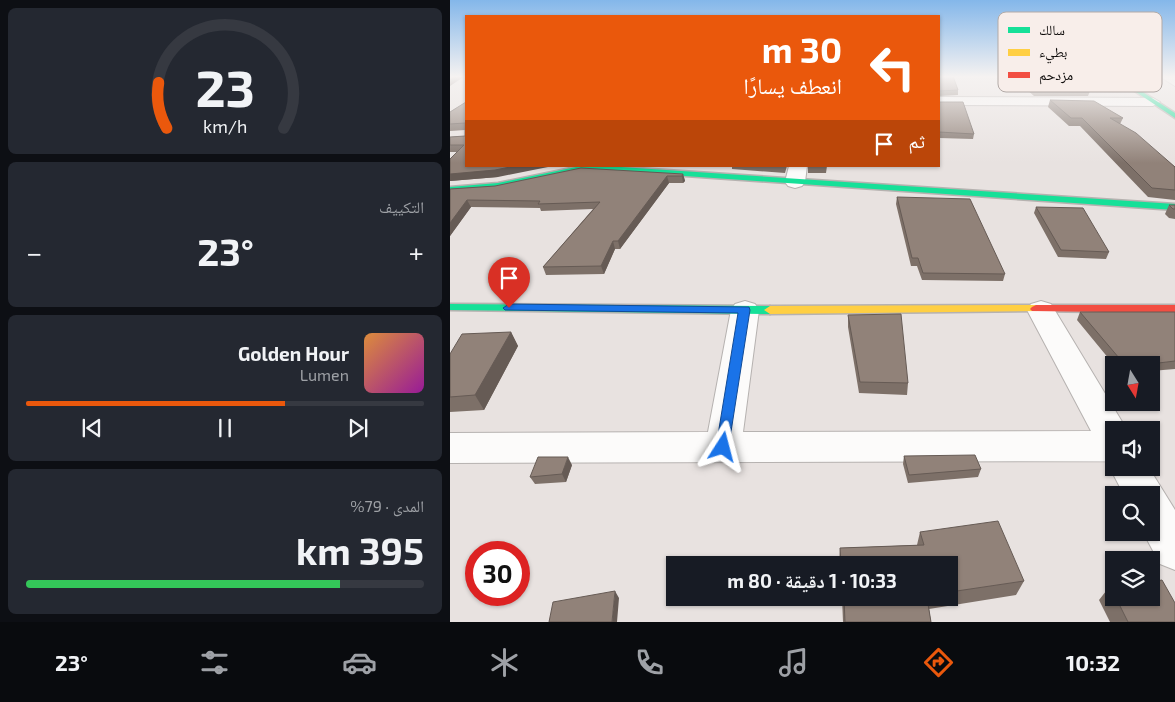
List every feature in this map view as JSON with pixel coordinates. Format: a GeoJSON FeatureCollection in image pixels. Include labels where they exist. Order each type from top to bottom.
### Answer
{"type":"FeatureCollection","features":[{"type":"Feature","properties":{"kind":"street"},"geometry":{"type":"LineString","coordinates":[[1158,105],[1175,116]]}},
{"type":"Feature","properties":{"kind":"street"},"geometry":{"type":"LineString","coordinates":[[450,188],[498,185],[583,168],[599,168],[797,174],[1175,207]]}},
{"type":"Feature","properties":{"kind":"street"},"geometry":{"type":"LineString","coordinates":[[450,307],[745,310],[1175,309]]}},
{"type":"Feature","properties":{"kind":"street"},"geometry":{"type":"LineString","coordinates":[[723,447],[745,310]]}},
{"type":"Feature","properties":{"kind":"street"},"geometry":{"type":"LineString","coordinates":[[1041,310],[1105,424]]}},
{"type":"Feature","properties":{"kind":"street"},"geometry":{"type":"LineString","coordinates":[[450,448],[1105,446]]}},
{"type":"Feature","properties":{"kind":"street"},"geometry":{"type":"LineString","coordinates":[[1160,523],[1175,549]]}},
{"type":"Feature","properties":{"kind":"building"},"geometry":{"type":"Polygon","coordinates":[[[461,105],[465,105],[465,123],[450,124],[450,112],[461,105]]]}},
{"type":"Feature","properties":{"kind":"building"},"geometry":{"type":"Polygon","coordinates":[[[940,105],[964,105],[974,134],[940,132],[940,105]]]}},
{"type":"Feature","properties":{"kind":"building"},"geometry":{"type":"Polygon","coordinates":[[[1056,105],[1101,105],[1123,118],[1110,118],[1136,133],[1175,167],[1175,190],[1152,188],[1082,118],[1071,118],[1056,105]]]}},
{"type":"Feature","properties":{"kind":"building"},"geometry":{"type":"Polygon","coordinates":[[[465,136],[465,167],[510,167],[450,174],[450,159],[464,145],[450,145],[450,137],[465,136]]]}},
{"type":"Feature","properties":{"kind":"building"},"geometry":{"type":"Polygon","coordinates":[[[581,168],[683,174],[682,176],[667,176],[618,241],[613,241],[601,266],[543,267],[600,202],[538,204],[540,201],[467,200],[450,223],[450,189],[495,186],[581,168]]]}},
{"type":"Feature","properties":{"kind":"building"},"geometry":{"type":"Polygon","coordinates":[[[897,197],[970,199],[1005,274],[923,273],[918,258],[912,258],[897,197]]]}},
{"type":"Feature","properties":{"kind":"building"},"geometry":{"type":"Polygon","coordinates":[[[1169,205],[1175,205],[1175,209],[1173,209],[1169,205]]]}},
{"type":"Feature","properties":{"kind":"building"},"geometry":{"type":"Polygon","coordinates":[[[1036,207],[1083,208],[1109,252],[1061,250],[1036,207]]]}},
{"type":"Feature","properties":{"kind":"building"},"geometry":{"type":"Polygon","coordinates":[[[1080,312],[1175,312],[1175,361],[1160,363],[1160,356],[1117,356],[1080,312]]]}},
{"type":"Feature","properties":{"kind":"building"},"geometry":{"type":"Polygon","coordinates":[[[901,314],[908,383],[860,382],[848,315],[901,314]]]}},
{"type":"Feature","properties":{"kind":"building"},"geometry":{"type":"Polygon","coordinates":[[[511,332],[475,395],[450,397],[450,354],[462,334],[511,332]]]}},
{"type":"Feature","properties":{"kind":"building"},"geometry":{"type":"Polygon","coordinates":[[[975,455],[981,469],[909,475],[904,456],[975,455]]]}},
{"type":"Feature","properties":{"kind":"building"},"geometry":{"type":"Polygon","coordinates":[[[538,457],[568,457],[562,474],[530,477],[538,457]]]}},
{"type":"Feature","properties":{"kind":"building"},"geometry":{"type":"Polygon","coordinates":[[[998,521],[1024,581],[958,591],[958,556],[840,556],[840,548],[924,545],[920,532],[998,521]]]}},
{"type":"Feature","properties":{"kind":"building"},"geometry":{"type":"Polygon","coordinates":[[[1160,580],[1162,580],[1175,603],[1175,622],[1128,622],[1120,606],[1160,606],[1160,580]]]}},
{"type":"Feature","properties":{"kind":"building"},"geometry":{"type":"Polygon","coordinates":[[[615,591],[612,622],[549,622],[553,602],[615,591]]]}},
{"type":"Feature","properties":{"kind":"building"},"geometry":{"type":"Polygon","coordinates":[[[844,606],[928,606],[931,622],[845,622],[844,606]]]}},
{"type":"Feature","properties":{"kind":"traffic: fast"},"geometry":{"type":"LineString","coordinates":[[1159,105],[1175,116]]}},
{"type":"Feature","properties":{"kind":"traffic: fast"},"geometry":{"type":"LineString","coordinates":[[450,189],[498,185],[583,168],[599,168],[1175,207]]}},
{"type":"Feature","properties":{"kind":"traffic: fast"},"geometry":{"type":"LineString","coordinates":[[450,307],[770,310]]}},
{"type":"Feature","properties":{"kind":"traffic: slow"},"geometry":{"type":"LineString","coordinates":[[770,310],[1036,309]]}},
{"type":"Feature","properties":{"kind":"traffic: jam"},"geometry":{"type":"LineString","coordinates":[[1036,309],[1175,309]]}},
{"type":"Feature","properties":{"kind":"route"},"geometry":{"type":"LineString","coordinates":[[509,308],[745,310],[723,447]]}}]}
